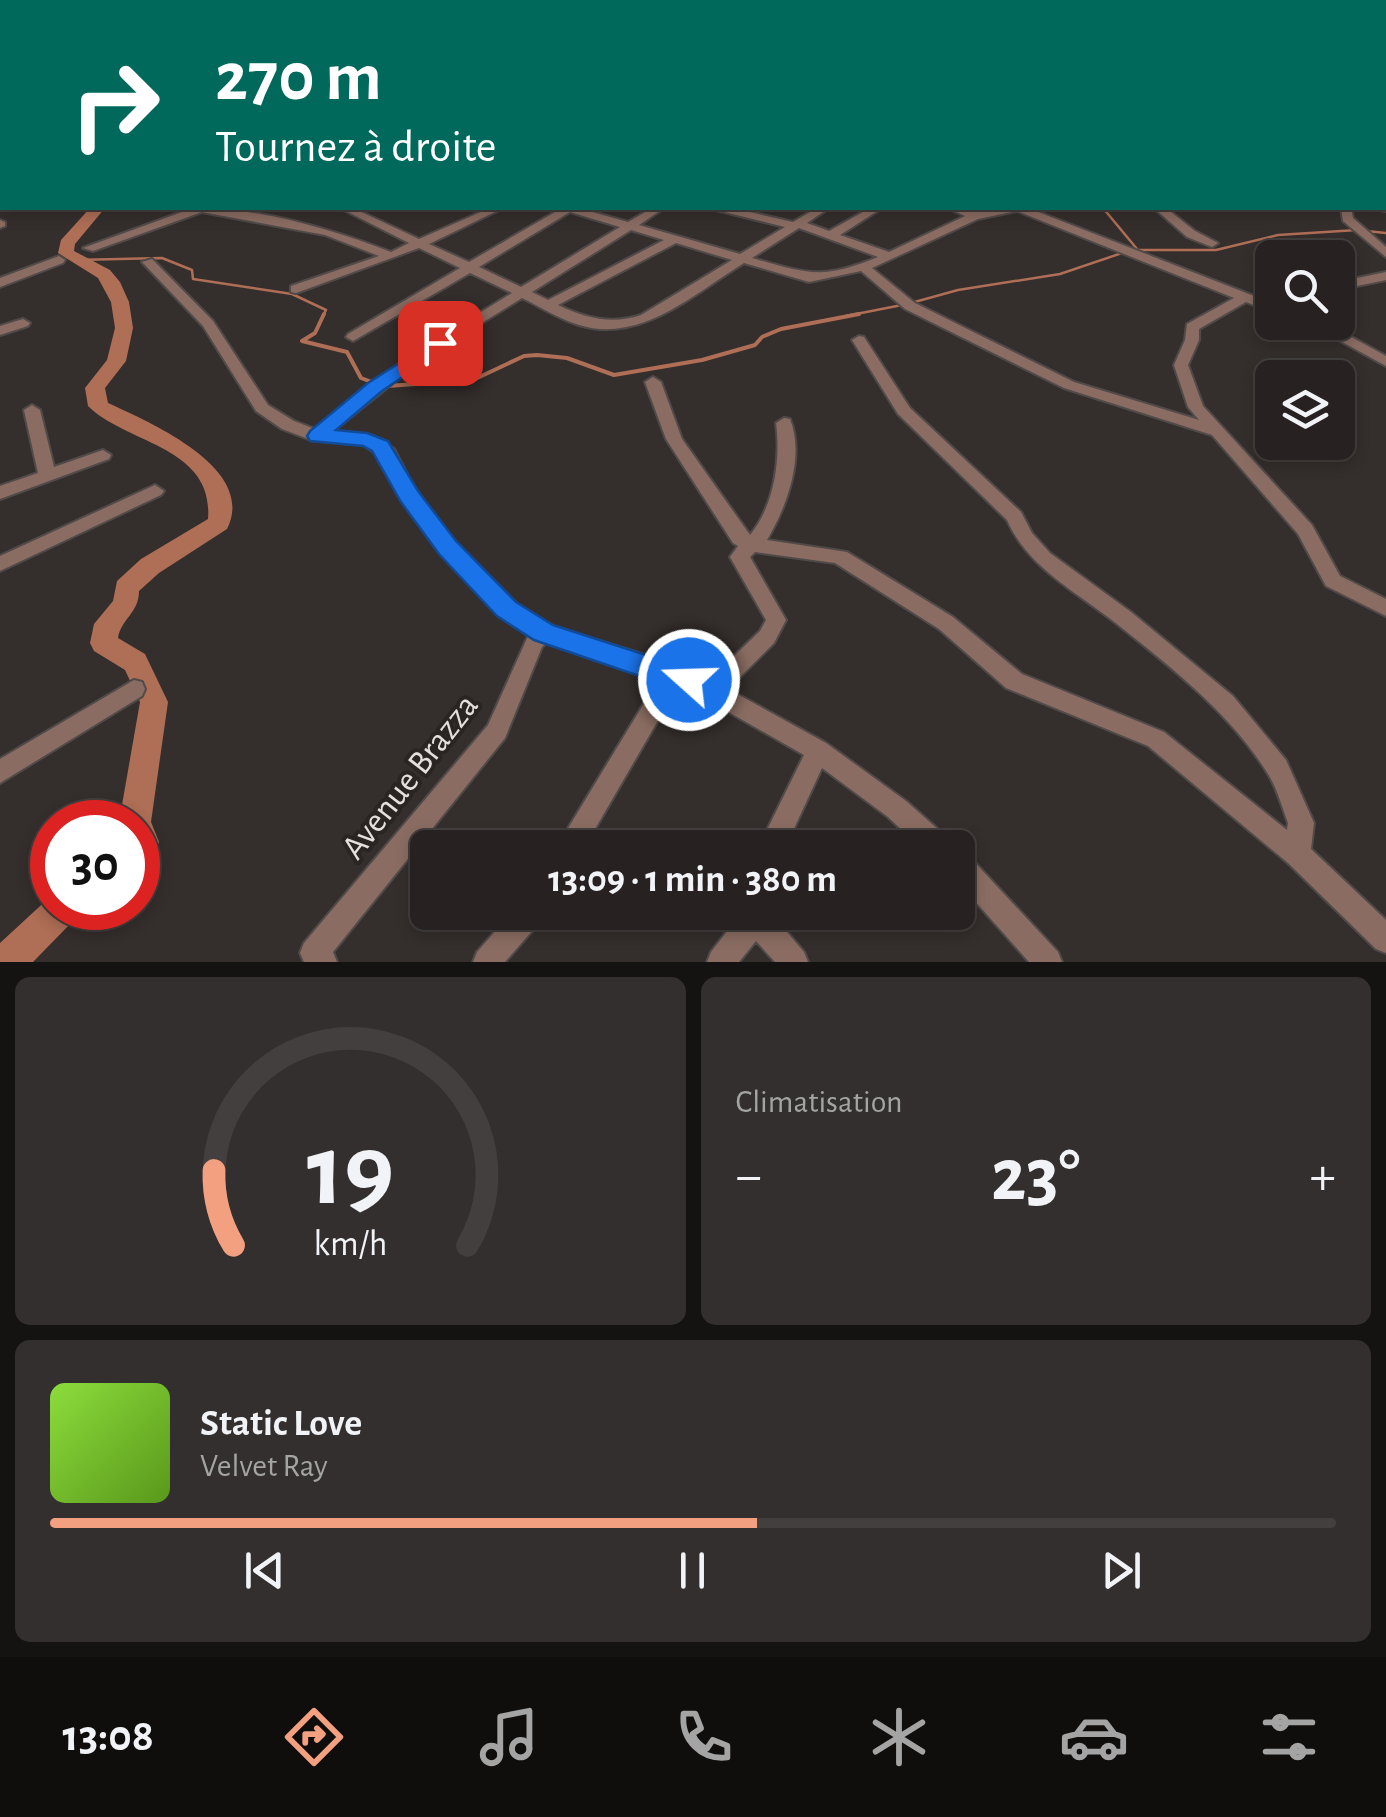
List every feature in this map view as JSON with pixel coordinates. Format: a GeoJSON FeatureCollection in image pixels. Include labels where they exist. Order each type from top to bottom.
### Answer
{"type":"FeatureCollection","features":[{"type":"Feature","properties":{"kind":"street"},"geometry":{"type":"LineString","coordinates":[[89,248],[195,210]]}},
{"type":"Feature","properties":{"kind":"street"},"geometry":{"type":"LineString","coordinates":[[212,210],[328,232],[391,256]]}},
{"type":"Feature","properties":{"kind":"street"},"geometry":{"type":"LineString","coordinates":[[349,210],[582,322],[628,324],[646,318],[821,210]]}},
{"type":"Feature","properties":{"kind":"street"},"geometry":{"type":"LineString","coordinates":[[296,289],[391,256],[494,210]]}},
{"type":"Feature","properties":{"kind":"street"},"geometry":{"type":"LineString","coordinates":[[353,337],[565,210]]}},
{"type":"Feature","properties":{"kind":"street"},"geometry":{"type":"LineString","coordinates":[[574,210],[809,278],[842,276],[975,216],[1007,210]]}},
{"type":"Feature","properties":{"kind":"street"},"geometry":{"type":"LineString","coordinates":[[317,436],[414,359],[656,210]]}},
{"type":"Feature","properties":{"kind":"street"},"geometry":{"type":"LineString","coordinates":[[736,210],[885,255]]}},
{"type":"Feature","properties":{"kind":"street"},"geometry":{"type":"LineString","coordinates":[[829,236],[874,210]]}},
{"type":"Feature","properties":{"kind":"street"},"geometry":{"type":"LineString","coordinates":[[958,210],[975,216]]}},
{"type":"Feature","properties":{"kind":"street"},"geometry":{"type":"LineString","coordinates":[[1023,210],[1255,302]]}},
{"type":"Feature","properties":{"kind":"street"},"geometry":{"type":"LineString","coordinates":[[1162,210],[1191,234],[1212,243]]}},
{"type":"Feature","properties":{"kind":"street"},"geometry":{"type":"LineString","coordinates":[[1346,210],[1347,219],[1386,253]]}},
{"type":"Feature","properties":{"kind":"street"},"geometry":{"type":"LineString","coordinates":[[546,306],[626,268],[673,240]]}},
{"type":"Feature","properties":{"kind":"street"},"geometry":{"type":"LineString","coordinates":[[0,283],[59,260]]}},
{"type":"Feature","properties":{"kind":"street"},"geometry":{"type":"LineString","coordinates":[[148,262],[208,324],[262,408],[288,425],[317,436],[367,440],[380,446],[410,496],[476,581],[507,609],[544,632],[666,670],[712,690],[818,752],[920,830]]}},
{"type":"Feature","properties":{"kind":"street"},"geometry":{"type":"LineString","coordinates":[[865,268],[907,304],[1069,385],[1214,430]]}},
{"type":"Feature","properties":{"kind":"street"},"geometry":{"type":"LineString","coordinates":[[1355,282],[1386,276]]}},
{"type":"Feature","properties":{"kind":"street"},"geometry":{"type":"LineString","coordinates":[[1255,299],[1192,327],[1192,340],[1181,365],[1196,407],[1305,530],[1333,581],[1386,608]]}},
{"type":"Feature","properties":{"kind":"street"},"geometry":{"type":"LineString","coordinates":[[0,331],[24,323]]}},
{"type":"Feature","properties":{"kind":"street"},"geometry":{"type":"LineString","coordinates":[[859,340],[904,411],[1015,517],[1024,537],[1043,558],[1124,618],[1225,703],[1278,768],[1301,823],[1296,854]]}},
{"type":"Feature","properties":{"kind":"street"},"geometry":{"type":"LineString","coordinates":[[1350,340],[1381,355]]}},
{"type":"Feature","properties":{"kind":"street"},"geometry":{"type":"LineString","coordinates":[[653,382],[674,439],[740,538],[750,544],[840,558],[946,623],[1014,681],[1156,739],[1296,854],[1386,938]]}},
{"type":"Feature","properties":{"kind":"street"},"geometry":{"type":"LineString","coordinates":[[32,410],[48,475]]}},
{"type":"Feature","properties":{"kind":"street"},"geometry":{"type":"LineString","coordinates":[[712,690],[767,637],[776,620],[740,557],[761,535],[782,481],[788,440],[784,423]]}},
{"type":"Feature","properties":{"kind":"street"},"geometry":{"type":"LineString","coordinates":[[0,492],[103,455]]}},
{"type":"Feature","properties":{"kind":"street"},"geometry":{"type":"LineString","coordinates":[[0,564],[155,490]]}},
{"type":"Feature","properties":{"kind":"street","name":"Avenue Brazza"},"geometry":{"type":"LineString","coordinates":[[318,958],[497,730],[533,642],[544,632]]}},
{"type":"Feature","properties":{"kind":"street"},"geometry":{"type":"LineString","coordinates":[[580,830],[656,703],[666,670]]}},
{"type":"Feature","properties":{"kind":"street"},"geometry":{"type":"LineString","coordinates":[[0,772],[134,689]]}},
{"type":"Feature","properties":{"kind":"street"},"geometry":{"type":"LineString","coordinates":[[781,830],[818,752]]}},
{"type":"Feature","properties":{"kind":"street"},"geometry":{"type":"LineString","coordinates":[[975,882],[1048,962]]}},
{"type":"Feature","properties":{"kind":"street"},"geometry":{"type":"LineString","coordinates":[[488,962],[515,930]]}},
{"type":"Feature","properties":{"kind":"street"},"geometry":{"type":"LineString","coordinates":[[721,962],[745,930]]}},
{"type":"Feature","properties":{"kind":"street"},"geometry":{"type":"LineString","coordinates":[[768,930],[794,962]]}},
{"type":"Feature","properties":{"kind":"waterway"},"geometry":{"type":"LineString","coordinates":[[96,210],[67,243],[66,253],[104,274],[120,302],[124,328],[116,361],[95,388],[98,406],[162,439],[193,461],[216,484],[220,498],[219,523],[150,566],[126,588],[126,604],[107,624],[104,643],[135,662],[154,702],[138,800]]}},
{"type":"Feature","properties":{"kind":"waterway"},"geometry":{"type":"LineString","coordinates":[[1105,210],[1137,249]]}},
{"type":"Feature","properties":{"kind":"waterway"},"geometry":{"type":"LineString","coordinates":[[1134,250],[1216,250],[1278,235],[1357,230]]}},
{"type":"Feature","properties":{"kind":"waterway"},"geometry":{"type":"LineString","coordinates":[[1366,231],[1386,233]]}},
{"type":"Feature","properties":{"kind":"waterway"},"geometry":{"type":"LineString","coordinates":[[911,303],[958,290],[1060,274],[1125,252]]}},
{"type":"Feature","properties":{"kind":"waterway"},"geometry":{"type":"LineString","coordinates":[[76,260],[162,258],[192,270],[193,279],[292,294],[326,310],[324,314]]}},
{"type":"Feature","properties":{"kind":"waterway"},"geometry":{"type":"LineString","coordinates":[[846,316],[902,305]]}},
{"type":"Feature","properties":{"kind":"waterway"},"geometry":{"type":"LineString","coordinates":[[324,314],[315,333],[302,341],[347,352],[361,378],[377,384]]}},
{"type":"Feature","properties":{"kind":"waterway"},"geometry":{"type":"LineString","coordinates":[[387,386],[473,380],[524,356],[537,355],[567,358],[614,375],[702,360],[755,345],[762,337],[781,329],[859,314]]}},
{"type":"Feature","properties":{"kind":"waterway"},"geometry":{"type":"LineString","coordinates":[[7,962],[40,930]]}},
{"type":"Feature","properties":{"kind":"route"},"geometry":{"type":"LineString","coordinates":[[440,343],[375,387],[317,436],[367,440],[388,453],[410,496],[447,548],[507,609],[544,632],[689,680]]}}]}
